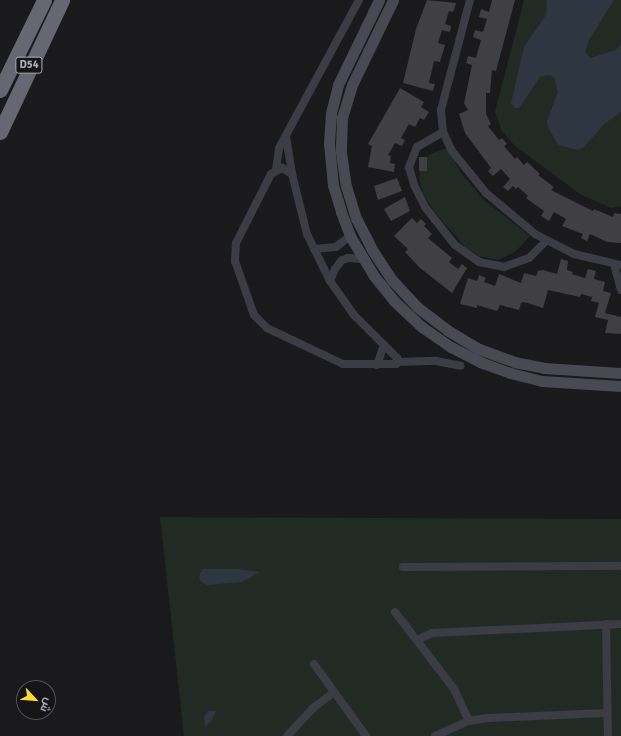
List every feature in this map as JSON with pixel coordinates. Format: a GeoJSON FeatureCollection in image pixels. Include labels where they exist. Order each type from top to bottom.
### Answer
{"type":"FeatureCollection","features":[{"type":"Feature","properties":{"kind":"highway","name":"D54"},"geometry":{"type":"LineString","coordinates":[[0,90],[44,0]]}},
{"type":"Feature","properties":{"kind":"highway","name":"D54"},"geometry":{"type":"LineString","coordinates":[[0,132],[62,0]]}},
{"type":"Feature","properties":{"kind":"street"},"geometry":{"type":"LineString","coordinates":[[276,170],[279,148],[359,0]]}},
{"type":"Feature","properties":{"kind":"street"},"geometry":{"type":"LineString","coordinates":[[379,0],[344,72],[331,114],[329,143],[332,178],[338,206],[350,236],[363,259],[382,287],[407,315],[437,339],[465,355],[495,368],[526,378],[574,384],[621,386]]}},
{"type":"Feature","properties":{"kind":"street"},"geometry":{"type":"LineString","coordinates":[[393,0],[352,85],[345,107],[341,135],[343,169],[350,202],[374,254],[392,280],[417,307],[447,330],[479,349],[514,362],[544,368],[621,373]]}},
{"type":"Feature","properties":{"kind":"street"},"geometry":{"type":"LineString","coordinates":[[470,0],[441,110],[443,132],[458,160],[486,193],[514,219],[546,241],[574,254],[617,264],[621,290]]}},
{"type":"Feature","properties":{"kind":"street"},"geometry":{"type":"LineString","coordinates":[[443,132],[416,147],[409,167],[414,185],[425,206],[446,235],[472,258],[496,267],[521,263],[536,253],[546,241]]}},
{"type":"Feature","properties":{"kind":"street"},"geometry":{"type":"LineString","coordinates":[[286,136],[292,174],[302,218],[314,249],[330,281],[354,315],[384,345],[398,362]]}},
{"type":"Feature","properties":{"kind":"street"},"geometry":{"type":"LineString","coordinates":[[292,174],[288,170],[276,170],[271,174],[236,243],[235,261],[250,307],[267,328],[336,361],[350,365],[436,361],[461,366]]}},
{"type":"Feature","properties":{"kind":"street"},"geometry":{"type":"LineString","coordinates":[[314,249],[336,247],[350,236]]}},
{"type":"Feature","properties":{"kind":"street"},"geometry":{"type":"LineString","coordinates":[[330,281],[335,269],[342,260],[348,258],[363,259]]}},
{"type":"Feature","properties":{"kind":"street"},"geometry":{"type":"LineString","coordinates":[[376,364],[384,345]]}},
{"type":"Feature","properties":{"kind":"street"},"geometry":{"type":"LineString","coordinates":[[403,567],[621,566]]}},
{"type":"Feature","properties":{"kind":"street"},"geometry":{"type":"LineString","coordinates":[[395,612],[459,696],[469,721]]}},
{"type":"Feature","properties":{"kind":"street"},"geometry":{"type":"LineString","coordinates":[[606,624],[606,713],[608,736]]}},
{"type":"Feature","properties":{"kind":"street"},"geometry":{"type":"LineString","coordinates":[[417,640],[432,633],[621,624]]}},
{"type":"Feature","properties":{"kind":"street"},"geometry":{"type":"LineString","coordinates":[[314,664],[366,736]]}},
{"type":"Feature","properties":{"kind":"street"},"geometry":{"type":"LineString","coordinates":[[287,736],[308,712],[334,692]]}},
{"type":"Feature","properties":{"kind":"street"},"geometry":{"type":"LineString","coordinates":[[435,736],[469,721],[488,718],[606,713]]}},
{"type":"Feature","properties":{"kind":"shaded area"},"geometry":{"type":"Polygon","coordinates":[[[524,0],[621,0],[621,206],[611,208],[580,194],[515,146],[502,131],[495,112],[524,0]]]}},
{"type":"Feature","properties":{"kind":"shaded area"},"geometry":{"type":"Polygon","coordinates":[[[447,148],[461,173],[484,200],[530,236],[515,252],[498,260],[479,256],[465,247],[434,211],[423,193],[419,178],[421,164],[430,154],[447,148]]]}},
{"type":"Feature","properties":{"kind":"shaded area"},"geometry":{"type":"Polygon","coordinates":[[[160,517],[621,519],[621,736],[184,736],[160,517]]]}},
{"type":"Feature","properties":{"kind":"water"},"geometry":{"type":"Polygon","coordinates":[[[547,0],[614,0],[589,40],[585,52],[590,58],[616,50],[621,45],[621,112],[604,124],[584,147],[578,150],[558,145],[548,127],[547,121],[558,92],[554,77],[548,75],[540,77],[519,108],[515,108],[511,103],[524,47],[546,15],[547,0]]]}},
{"type":"Feature","properties":{"kind":"water"},"geometry":{"type":"Polygon","coordinates":[[[202,569],[237,569],[260,572],[242,582],[207,585],[201,582],[199,577],[202,569]]]}},
{"type":"Feature","properties":{"kind":"water"},"geometry":{"type":"Polygon","coordinates":[[[208,711],[216,711],[212,720],[205,727],[204,717],[208,711]]]}},
{"type":"Feature","properties":{"kind":"building"},"geometry":{"type":"Polygon","coordinates":[[[427,0],[456,3],[453,12],[449,11],[445,24],[451,26],[450,32],[442,30],[438,43],[445,45],[440,62],[434,61],[429,83],[435,84],[433,91],[403,83],[416,29],[427,0]]]}},
{"type":"Feature","properties":{"kind":"building"},"geometry":{"type":"Polygon","coordinates":[[[492,0],[515,0],[496,71],[492,70],[490,93],[486,93],[486,114],[491,124],[488,126],[499,140],[502,138],[507,144],[504,146],[515,159],[517,157],[524,165],[527,162],[540,174],[538,175],[554,187],[551,190],[593,211],[594,209],[613,217],[614,213],[621,214],[621,243],[607,242],[590,234],[587,241],[581,238],[583,234],[562,226],[566,219],[554,212],[549,221],[541,216],[544,211],[526,198],[528,196],[518,187],[516,189],[513,186],[508,191],[503,187],[510,179],[501,169],[493,176],[488,171],[491,168],[465,133],[459,114],[468,110],[464,103],[472,65],[466,63],[468,56],[476,58],[481,40],[473,37],[475,30],[483,32],[487,19],[479,17],[481,9],[489,12],[492,0]]]}},
{"type":"Feature","properties":{"kind":"building"},"geometry":{"type":"Polygon","coordinates":[[[400,88],[424,102],[421,107],[429,112],[424,120],[420,118],[415,127],[409,124],[401,138],[405,140],[402,146],[395,143],[388,155],[391,156],[390,163],[395,164],[394,172],[368,167],[372,146],[368,144],[400,88]]]}},
{"type":"Feature","properties":{"kind":"building"},"geometry":{"type":"Polygon","coordinates":[[[419,157],[427,157],[427,171],[419,171],[419,157]]]}},
{"type":"Feature","properties":{"kind":"building"},"geometry":{"type":"Polygon","coordinates":[[[397,178],[402,191],[378,200],[374,186],[397,178]]]}},
{"type":"Feature","properties":{"kind":"building"},"geometry":{"type":"Polygon","coordinates":[[[405,197],[410,211],[391,221],[384,209],[405,197]]]}},
{"type":"Feature","properties":{"kind":"building"},"geometry":{"type":"Polygon","coordinates":[[[412,218],[417,223],[421,219],[426,224],[424,226],[432,234],[428,238],[452,258],[449,262],[458,269],[462,264],[467,268],[452,293],[420,268],[405,252],[408,249],[394,236],[412,218]]]}},
{"type":"Feature","properties":{"kind":"building"},"geometry":{"type":"Polygon","coordinates":[[[561,259],[568,261],[567,270],[573,272],[572,274],[585,278],[588,269],[596,271],[594,279],[605,282],[603,291],[611,293],[605,313],[621,317],[621,334],[605,333],[608,320],[595,317],[599,303],[591,301],[592,297],[581,294],[580,297],[548,290],[543,308],[524,302],[521,303],[519,310],[500,305],[497,311],[477,305],[477,308],[460,304],[468,278],[477,281],[479,275],[486,278],[484,282],[495,286],[499,274],[521,283],[524,273],[536,276],[538,271],[543,270],[557,274],[561,259]]]}}]}
